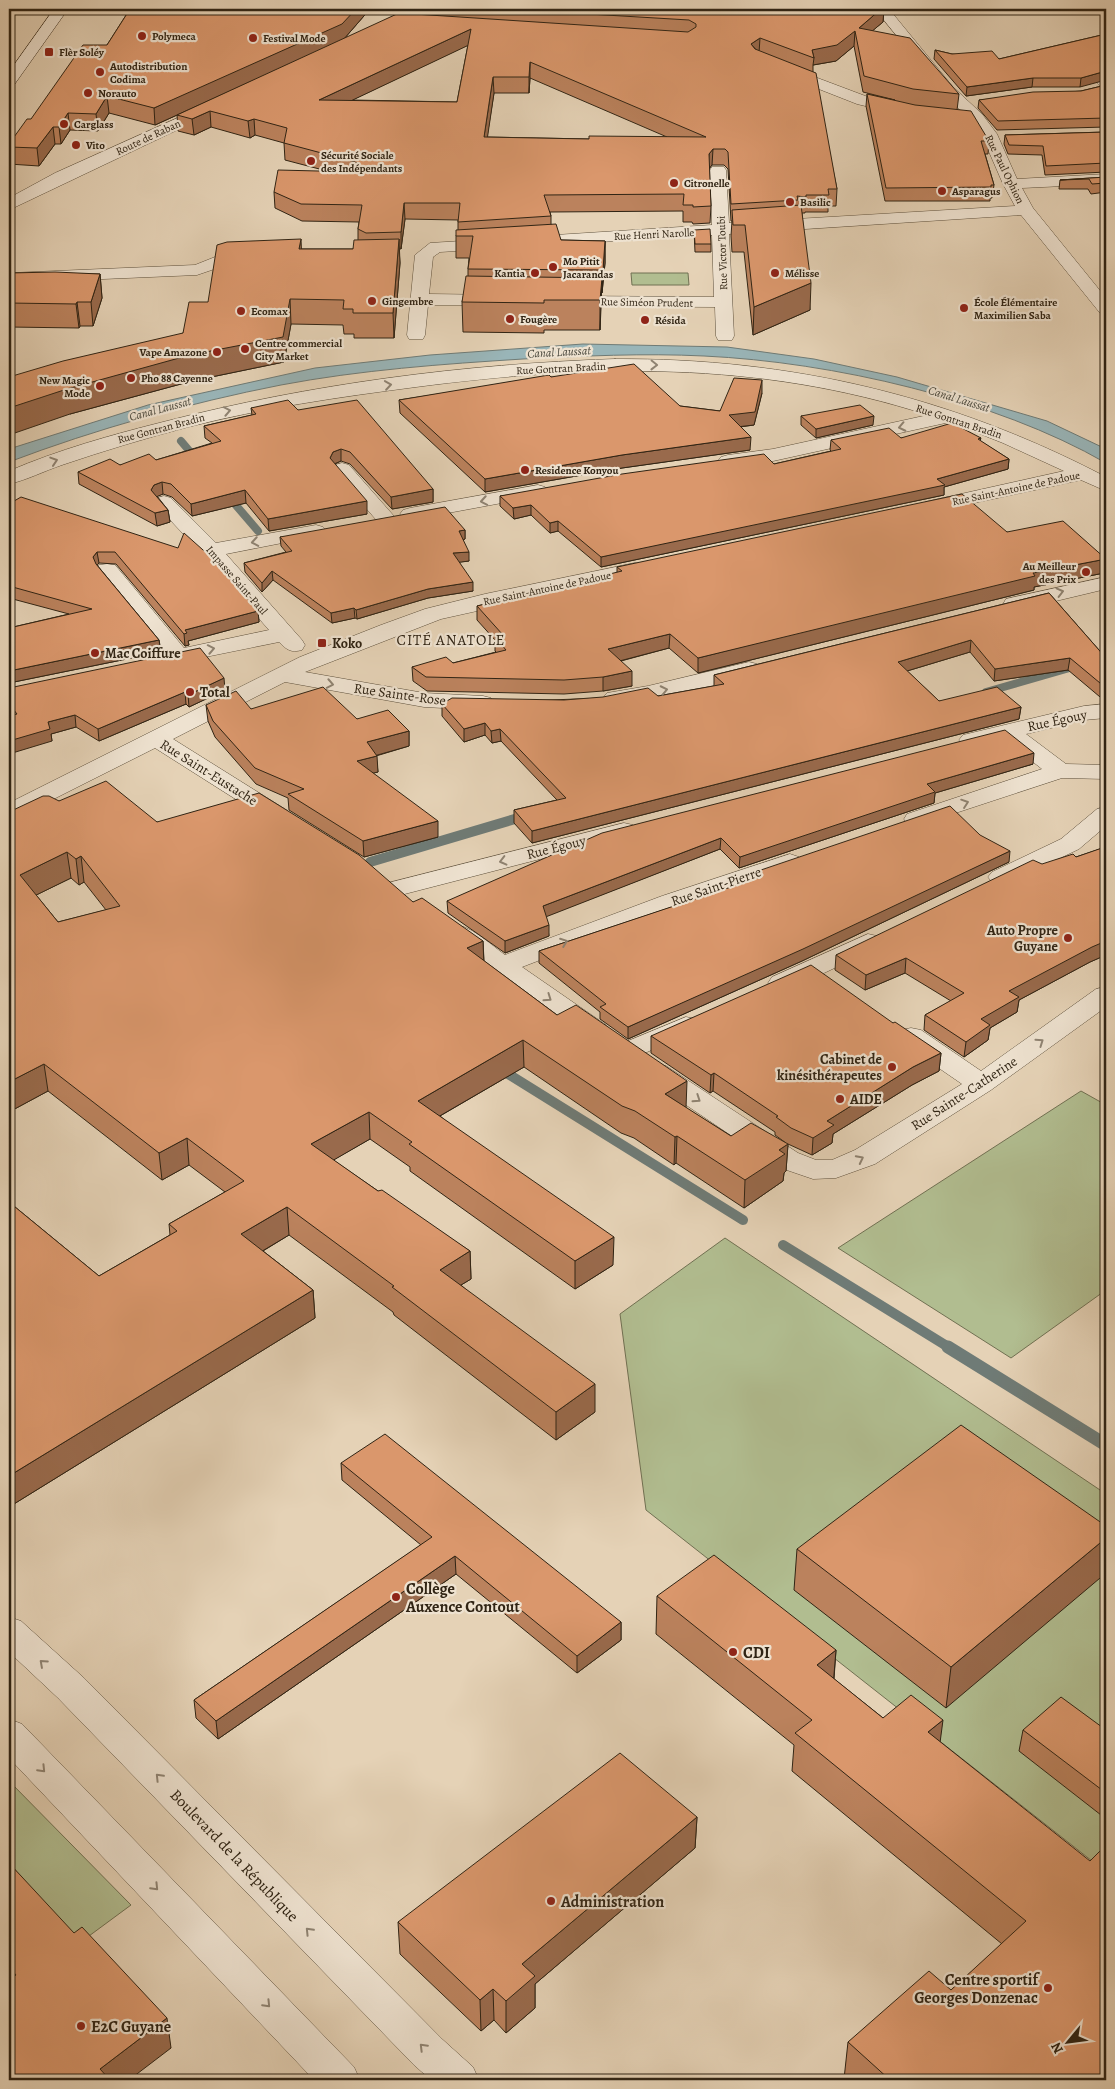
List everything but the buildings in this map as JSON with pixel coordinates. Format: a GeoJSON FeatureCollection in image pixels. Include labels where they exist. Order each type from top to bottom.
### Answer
{"type":"FeatureCollection","features":[{"type":"Feature","properties":{"kind":"street"},"geometry":{"type":"LineString","coordinates":[[11,74],[61,9]]}},
{"type":"Feature","properties":{"kind":"street"},"geometry":{"type":"LineString","coordinates":[[370,35],[426,9]]}},
{"type":"Feature","properties":{"kind":"street","name":"Rue Paul Ophion"},"geometry":{"type":"LineString","coordinates":[[882,9],[948,90],[962,103],[979,109],[1011,184],[1026,210],[1106,310]]}},
{"type":"Feature","properties":{"kind":"street"},"geometry":{"type":"LineString","coordinates":[[396,23],[425,25]]}},
{"type":"Feature","properties":{"kind":"street"},"geometry":{"type":"LineString","coordinates":[[768,64],[863,101],[920,114]]}},
{"type":"Feature","properties":{"kind":"street","name":"Route de Raban"},"geometry":{"type":"LineString","coordinates":[[9,205],[61,177],[228,100]]}},
{"type":"Feature","properties":{"kind":"street"},"geometry":{"type":"LineString","coordinates":[[953,118],[979,109]]}},
{"type":"Feature","properties":{"kind":"street"},"geometry":{"type":"LineString","coordinates":[[991,137],[1010,137]]}},
{"type":"Feature","properties":{"kind":"street","name":"Rue Victor Toubi"},"geometry":{"type":"LineString","coordinates":[[718,170],[725,336]]}},
{"type":"Feature","properties":{"kind":"street"},"geometry":{"type":"LineString","coordinates":[[1011,184],[1106,179]]}},
{"type":"Feature","properties":{"kind":"street","name":"Rue Henri Narolle"},"geometry":{"type":"LineString","coordinates":[[416,335],[421,299],[416,255],[436,247],[1026,210]]}},
{"type":"Feature","properties":{"kind":"street"},"geometry":{"type":"LineString","coordinates":[[11,279],[197,270],[226,259],[267,255]]}},
{"type":"Feature","properties":{"kind":"street"},"geometry":{"type":"LineString","coordinates":[[421,299],[518,300]]}},
{"type":"Feature","properties":{"kind":"street","name":"Rue Siméon Prudent"},"geometry":{"type":"LineString","coordinates":[[548,301],[724,302]]}},
{"type":"Feature","properties":{"kind":"street","name":"Rue Gontran Bradin"},"geometry":{"type":"LineString","coordinates":[[9,478],[107,443],[196,418],[285,399],[436,378],[550,368],[622,365],[699,366],[780,374],[873,393],[950,416],[1021,442],[1106,485]]}},
{"type":"Feature","properties":{"kind":"street"},"geometry":{"type":"LineString","coordinates":[[707,464],[773,455],[950,416]]}},
{"type":"Feature","properties":{"kind":"street"},"geometry":{"type":"LineString","coordinates":[[342,469],[376,520],[556,488]]}},
{"type":"Feature","properties":{"kind":"street","name":"Rue Saint-Antoine de Padoue"},"geometry":{"type":"LineString","coordinates":[[912,510],[1085,473]]}},
{"type":"Feature","properties":{"kind":"street","name":"Impasse Saint-Paul"},"geometry":{"type":"LineString","coordinates":[[164,502],[211,550],[308,662]]}},
{"type":"Feature","properties":{"kind":"street"},"geometry":{"type":"LineString","coordinates":[[211,550],[337,527]]}},
{"type":"Feature","properties":{"kind":"street","name":"Rue Saint-Antoine de Padoue"},"geometry":{"type":"LineString","coordinates":[[9,812],[308,662],[433,614],[650,566]]}},
{"type":"Feature","properties":{"kind":"street"},"geometry":{"type":"LineString","coordinates":[[107,570],[178,656]]}},
{"type":"Feature","properties":{"kind":"street"},"geometry":{"type":"LineString","coordinates":[[992,609],[1077,588],[1106,583]]}},
{"type":"Feature","properties":{"kind":"street"},"geometry":{"type":"LineString","coordinates":[[142,663],[285,634]]}},
{"type":"Feature","properties":{"kind":"street"},"geometry":{"type":"LineString","coordinates":[[594,701],[648,693],[773,664]]}},
{"type":"Feature","properties":{"kind":"street","name":"Rue Sainte-Rose"},"geometry":{"type":"LineString","coordinates":[[282,675],[424,700],[509,703]]}},
{"type":"Feature","properties":{"kind":"street","name":"Rue Égouy"},"geometry":{"type":"LineString","coordinates":[[950,746],[1084,713],[1106,711]]}},
{"type":"Feature","properties":{"kind":"street","name":"Rue Égouy"},"geometry":{"type":"LineString","coordinates":[[1008,731],[1060,771]]}},
{"type":"Feature","properties":{"kind":"street","name":"Rue Saint-Eustache"},"geometry":{"type":"LineString","coordinates":[[155,738],[295,826]]}},
{"type":"Feature","properties":{"kind":"street"},"geometry":{"type":"LineString","coordinates":[[893,827],[1060,771],[1106,772]]}},
{"type":"Feature","properties":{"kind":"street"},"geometry":{"type":"LineString","coordinates":[[982,887],[1070,844],[1106,814]]}},
{"type":"Feature","properties":{"kind":"street","name":"Rue Égouy"},"geometry":{"type":"LineString","coordinates":[[502,966],[385,884],[643,825]]}},
{"type":"Feature","properties":{"kind":"street","name":"Rue Saint-Pierre"},"geometry":{"type":"LineString","coordinates":[[502,966],[671,901],[810,855]]}},
{"type":"Feature","properties":{"kind":"street"},"geometry":{"type":"LineString","coordinates":[[759,993],[892,930]]}},
{"type":"Feature","properties":{"kind":"street"},"geometry":{"type":"LineString","coordinates":[[502,966],[626,1052],[706,1016]]}},
{"type":"Feature","properties":{"kind":"street"},"geometry":{"type":"LineString","coordinates":[[812,969],[836,985]]}},
{"type":"Feature","properties":{"kind":"street","name":"Rue Sainte-Catherine"},"geometry":{"type":"LineString","coordinates":[[626,1052],[779,1154],[813,1170],[836,1169],[865,1157],[981,1084],[1106,995]]}},
{"type":"Feature","properties":{"kind":"street"},"geometry":{"type":"LineString","coordinates":[[892,1024],[981,1084]]}},
{"type":"Feature","properties":{"kind":"street","name":"Boulevard de la République"},"geometry":{"type":"LineString","coordinates":[[9,1631],[71,1688],[428,2052],[459,2080]]}},
{"type":"Feature","properties":{"kind":"street"},"geometry":{"type":"LineString","coordinates":[[9,1734],[340,2080]]}},
{"type":"Feature","properties":{"kind":"green space"},"geometry":{"type":"Polygon","coordinates":[[[631,273],[688,273],[689,285],[632,285],[631,273]]]}},
{"type":"Feature","properties":{"kind":"green space"},"geometry":{"type":"Polygon","coordinates":[[[1081,1091],[1106,1105],[1106,1290],[1011,1358],[838,1248],[1081,1091]]]}},
{"type":"Feature","properties":{"kind":"green space"},"geometry":{"type":"Polygon","coordinates":[[[725,1238],[1106,1494],[1106,1872],[646,1510],[620,1314],[725,1238]]]}},
{"type":"Feature","properties":{"kind":"green space"},"geometry":{"type":"Polygon","coordinates":[[[9,1781],[131,1905],[9,1995],[9,1781]]]}},
{"type":"Feature","properties":{"kind":"water","name":"Canal Laussat"},"geometry":{"type":"Polygon","coordinates":[[[583,344],[727,347],[814,359],[897,377],[1047,421],[1106,449],[1106,463],[1062,440],[1014,420],[911,388],[805,366],[704,356],[659,355],[614,355],[463,363],[402,368],[311,380],[246,392],[143,418],[9,462],[9,449],[148,405],[315,368],[430,355],[583,344]]]}},
{"type":"Feature","properties":{"kind":"waterway"},"geometry":{"type":"LineString","coordinates":[[181,441],[197,460]]}},
{"type":"Feature","properties":{"kind":"waterway"},"geometry":{"type":"LineString","coordinates":[[228,496],[258,531]]}},
{"type":"Feature","properties":{"kind":"waterway"},"geometry":{"type":"LineString","coordinates":[[986,692],[1073,667]]}},
{"type":"Feature","properties":{"kind":"waterway"},"geometry":{"type":"LineString","coordinates":[[370,862],[525,816]]}},
{"type":"Feature","properties":{"kind":"waterway"},"geometry":{"type":"LineString","coordinates":[[500,1069],[743,1220]]}},
{"type":"Feature","properties":{"kind":"waterway"},"geometry":{"type":"LineString","coordinates":[[783,1245],[950,1348]]}},
{"type":"Feature","properties":{"kind":"waterway"},"geometry":{"type":"LineString","coordinates":[[948,1347],[1106,1445]]}},
{"type":"Feature","properties":{"kind":"place","name":"Polymeca"},"geometry":{"type":"Point","coordinates":[142,36]}},
{"type":"Feature","properties":{"kind":"place","name":"Festival Mode"},"geometry":{"type":"Point","coordinates":[253,38]}},
{"type":"Feature","properties":{"kind":"place","name":"Flèr Soléy"},"geometry":{"type":"Point","coordinates":[49,52]}},
{"type":"Feature","properties":{"kind":"place","name":"Autodistribution Codima"},"geometry":{"type":"Point","coordinates":[100,72]}},
{"type":"Feature","properties":{"kind":"place","name":"Norauto"},"geometry":{"type":"Point","coordinates":[88,93]}},
{"type":"Feature","properties":{"kind":"place","name":"Carglass"},"geometry":{"type":"Point","coordinates":[64,124]}},
{"type":"Feature","properties":{"kind":"place","name":"Vito"},"geometry":{"type":"Point","coordinates":[76,145]}},
{"type":"Feature","properties":{"kind":"place","name":"Sécurité Sociale des Indépendants"},"geometry":{"type":"Point","coordinates":[311,161]}},
{"type":"Feature","properties":{"kind":"place","name":"Citronelle"},"geometry":{"type":"Point","coordinates":[674,183]}},
{"type":"Feature","properties":{"kind":"place","name":"Asparagus"},"geometry":{"type":"Point","coordinates":[942,191]}},
{"type":"Feature","properties":{"kind":"place","name":"Basilic"},"geometry":{"type":"Point","coordinates":[790,202]}},
{"type":"Feature","properties":{"kind":"place","name":"Mo Pitit Jacarandas"},"geometry":{"type":"Point","coordinates":[553,267]}},
{"type":"Feature","properties":{"kind":"place","name":"Kantia"},"geometry":{"type":"Point","coordinates":[535,273]}},
{"type":"Feature","properties":{"kind":"place","name":"Mélisse"},"geometry":{"type":"Point","coordinates":[775,273]}},
{"type":"Feature","properties":{"kind":"place","name":"Gingembre"},"geometry":{"type":"Point","coordinates":[372,301]}},
{"type":"Feature","properties":{"kind":"place","name":"École Élémentaire Maximilien Saba"},"geometry":{"type":"Point","coordinates":[964,308]}},
{"type":"Feature","properties":{"kind":"place","name":"Ecomax"},"geometry":{"type":"Point","coordinates":[241,311]}},
{"type":"Feature","properties":{"kind":"place","name":"Fougère"},"geometry":{"type":"Point","coordinates":[510,319]}},
{"type":"Feature","properties":{"kind":"place","name":"Résida"},"geometry":{"type":"Point","coordinates":[645,320]}},
{"type":"Feature","properties":{"kind":"place","name":"Centre commercial City Market"},"geometry":{"type":"Point","coordinates":[245,349]}},
{"type":"Feature","properties":{"kind":"place","name":"Vape Amazone"},"geometry":{"type":"Point","coordinates":[217,352]}},
{"type":"Feature","properties":{"kind":"place","name":"Pho 88 Cayenne"},"geometry":{"type":"Point","coordinates":[131,378]}},
{"type":"Feature","properties":{"kind":"place","name":"New Magic Mode"},"geometry":{"type":"Point","coordinates":[100,386]}},
{"type":"Feature","properties":{"kind":"place","name":"Residence Konyou"},"geometry":{"type":"Point","coordinates":[525,470]}},
{"type":"Feature","properties":{"kind":"place","name":"Au Meilleur des Prix"},"geometry":{"type":"Point","coordinates":[1086,572]}},
{"type":"Feature","properties":{"kind":"place","name":"Koko"},"geometry":{"type":"Point","coordinates":[322,643]}},
{"type":"Feature","properties":{"kind":"place","name":"Mac Coiffure"},"geometry":{"type":"Point","coordinates":[95,653]}},
{"type":"Feature","properties":{"kind":"place","name":"Total"},"geometry":{"type":"Point","coordinates":[190,692]}},
{"type":"Feature","properties":{"kind":"place","name":"Auto Propre Guyane"},"geometry":{"type":"Point","coordinates":[1068,938]}},
{"type":"Feature","properties":{"kind":"place","name":"Cabinet de kinésithérapeutes"},"geometry":{"type":"Point","coordinates":[892,1067]}},
{"type":"Feature","properties":{"kind":"place","name":"AIDE"},"geometry":{"type":"Point","coordinates":[840,1099]}},
{"type":"Feature","properties":{"kind":"place","name":"Collège Auxence Contout"},"geometry":{"type":"Point","coordinates":[396,1597]}},
{"type":"Feature","properties":{"kind":"place","name":"CDI"},"geometry":{"type":"Point","coordinates":[733,1652]}},
{"type":"Feature","properties":{"kind":"place","name":"Administration"},"geometry":{"type":"Point","coordinates":[551,1901]}},
{"type":"Feature","properties":{"kind":"place","name":"Centre sportif Georges Donzenac"},"geometry":{"type":"Point","coordinates":[1048,1988]}},
{"type":"Feature","properties":{"kind":"place","name":"E2C Guyane"},"geometry":{"type":"Point","coordinates":[81,2026]}},
{"type":"Feature","properties":{"kind":"district","name":"CITÉ ANATOLE"},"geometry":{"type":"Point","coordinates":[451,640]}}]}
